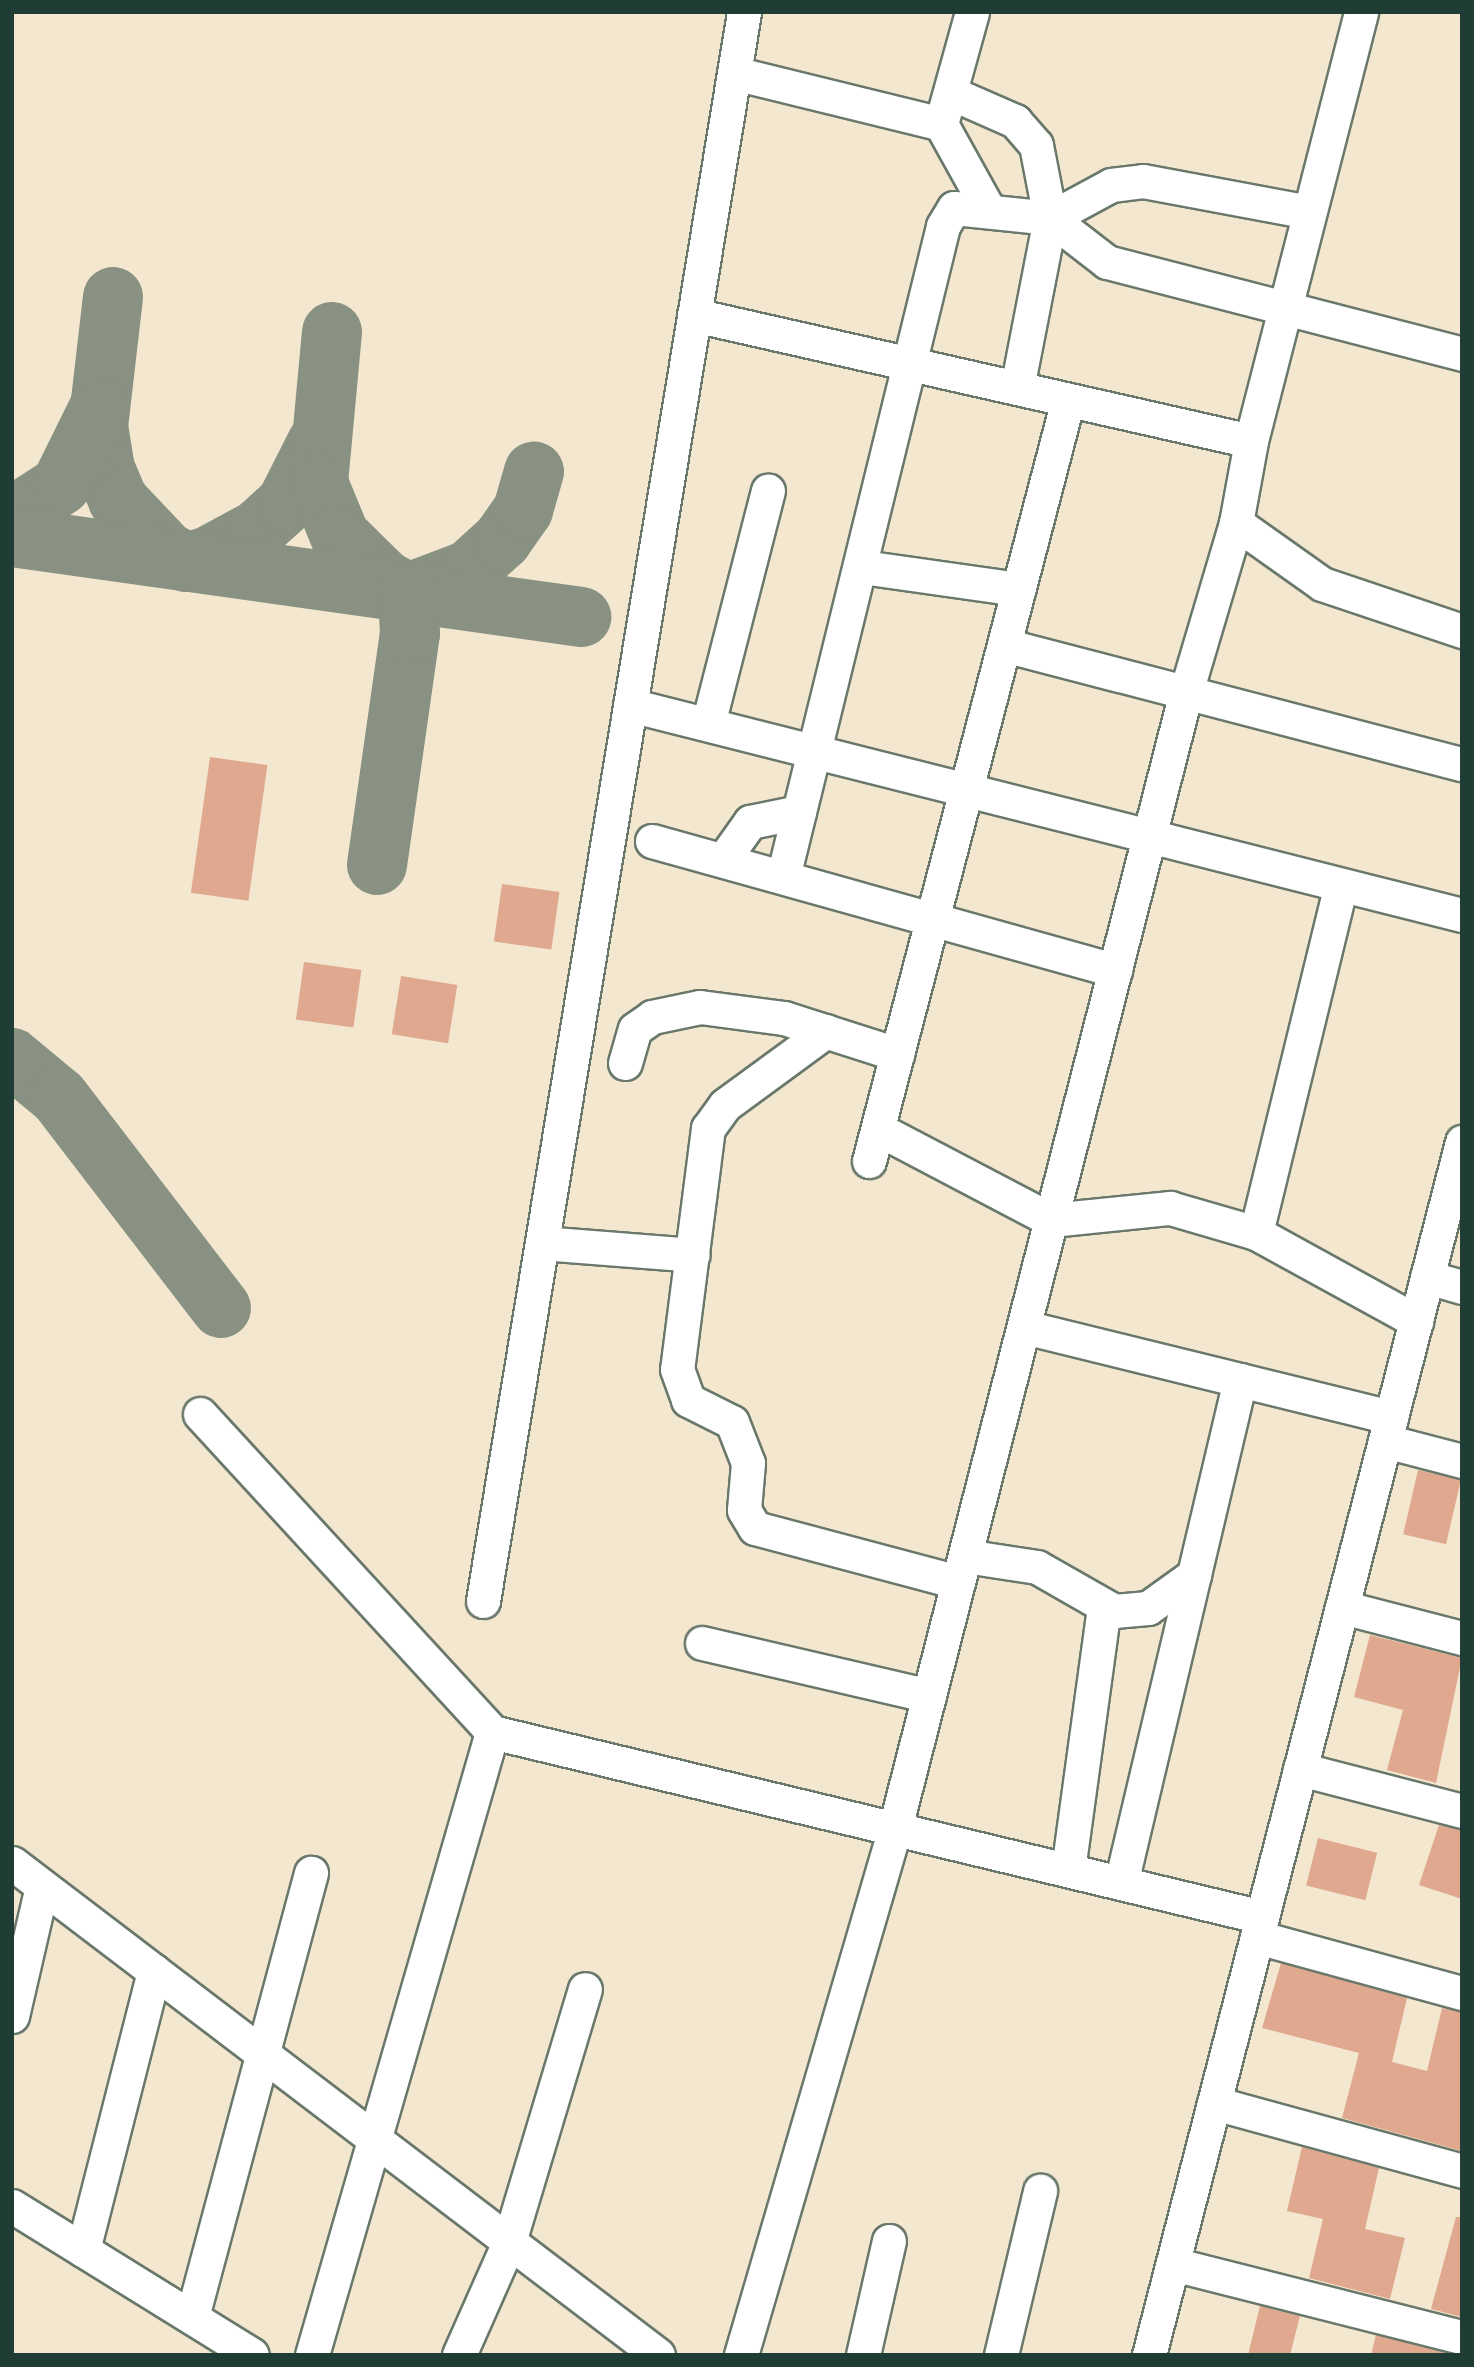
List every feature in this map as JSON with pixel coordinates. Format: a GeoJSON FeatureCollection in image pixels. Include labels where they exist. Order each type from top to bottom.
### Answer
{"type":"FeatureCollection","features":[{"type":"Feature","properties":{"kind":"street"},"geometry":{"type":"LineString","coordinates":[[483,1601],[744,12]]}},
{"type":"Feature","properties":{"kind":"street"},"geometry":{"type":"LineString","coordinates":[[972,12],[946,108],[987,207]]}},
{"type":"Feature","properties":{"kind":"street"},"geometry":{"type":"LineString","coordinates":[[741,2355],[895,1828],[1186,692],[1236,523],[1251,441],[1361,12]]}},
{"type":"Feature","properties":{"kind":"street"},"geometry":{"type":"LineString","coordinates":[[734,73],[1015,121],[1036,145],[1050,218],[1017,388]]}},
{"type":"Feature","properties":{"kind":"street"},"geometry":{"type":"LineString","coordinates":[[1050,218],[1111,185],[1143,181],[1309,212]]}},
{"type":"Feature","properties":{"kind":"street"},"geometry":{"type":"LineString","coordinates":[[783,877],[914,365],[943,226],[954,208],[987,207],[1050,218],[1107,262],[1462,354]]}},
{"type":"Feature","properties":{"kind":"street"},"geometry":{"type":"LineString","coordinates":[[694,315],[1251,441]]}},
{"type":"Feature","properties":{"kind":"street"},"geometry":{"type":"LineString","coordinates":[[869,1161],[1068,400]]}},
{"type":"Feature","properties":{"kind":"street"},"geometry":{"type":"LineString","coordinates":[[708,724],[768,491]]}},
{"type":"Feature","properties":{"kind":"street"},"geometry":{"type":"LineString","coordinates":[[1236,523],[1322,584],[1462,631]]}},
{"type":"Feature","properties":{"kind":"street"},"geometry":{"type":"LineString","coordinates":[[862,567],[1018,589]]}},
{"type":"Feature","properties":{"kind":"street"},"geometry":{"type":"LineString","coordinates":[[1004,645],[1462,764]]}},
{"type":"Feature","properties":{"kind":"street"},"geometry":{"type":"LineString","coordinates":[[630,705],[1462,915]]}},
{"type":"Feature","properties":{"kind":"street"},"geometry":{"type":"LineString","coordinates":[[723,860],[750,822],[799,812]]}},
{"type":"Feature","properties":{"kind":"street"},"geometry":{"type":"LineString","coordinates":[[652,841],[1115,970]]}},
{"type":"Feature","properties":{"kind":"street"},"geometry":{"type":"LineString","coordinates":[[1256,1233],[1341,885]]}},
{"type":"Feature","properties":{"kind":"street"},"geometry":{"type":"LineString","coordinates":[[625,1063],[635,1029],[652,1017],[700,1007],[784,1018],[897,1054]]}},
{"type":"Feature","properties":{"kind":"street"},"geometry":{"type":"LineString","coordinates":[[826,1031],[725,1105],[708,1128],[677,1369],[688,1401],[732,1422],[748,1463],[744,1510],[755,1528],[962,1569],[1037,1567],[1104,1608],[1148,1608],[1194,1575]]}},
{"type":"Feature","properties":{"kind":"street"},"geometry":{"type":"LineString","coordinates":[[878,1129],[1051,1220],[1170,1208],[1256,1233],[1416,1321]]}},
{"type":"Feature","properties":{"kind":"street"},"geometry":{"type":"LineString","coordinates":[[1149,2355],[1462,1142]]}},
{"type":"Feature","properties":{"kind":"street"},"geometry":{"type":"LineString","coordinates":[[542,1242],[693,1255]]}},
{"type":"Feature","properties":{"kind":"street"},"geometry":{"type":"LineString","coordinates":[[1427,1277],[1462,1287]]}},
{"type":"Feature","properties":{"kind":"street"},"geometry":{"type":"LineString","coordinates":[[1024,1327],[1240,1380],[1388,1429],[1462,1461]]}},
{"type":"Feature","properties":{"kind":"street"},"geometry":{"type":"LineString","coordinates":[[1121,1883],[1240,1380]]}},
{"type":"Feature","properties":{"kind":"street"},"geometry":{"type":"LineString","coordinates":[[200,1415],[492,1732],[1121,1883],[1462,1993]]}},
{"type":"Feature","properties":{"kind":"street"},"geometry":{"type":"LineString","coordinates":[[1342,1607],[1462,1638]]}},
{"type":"Feature","properties":{"kind":"street"},"geometry":{"type":"LineString","coordinates":[[1068,1870],[1104,1608]]}},
{"type":"Feature","properties":{"kind":"street"},"geometry":{"type":"LineString","coordinates":[[702,1643],[929,1696]]}},
{"type":"Feature","properties":{"kind":"street"},"geometry":{"type":"LineString","coordinates":[[312,2355],[492,1732]]}},
{"type":"Feature","properties":{"kind":"street"},"geometry":{"type":"LineString","coordinates":[[1300,1769],[1462,1811]]}},
{"type":"Feature","properties":{"kind":"street"},"geometry":{"type":"LineString","coordinates":[[12,1863],[658,2355]]}},
{"type":"Feature","properties":{"kind":"street"},"geometry":{"type":"LineString","coordinates":[[192,2317],[311,1873]]}},
{"type":"Feature","properties":{"kind":"street"},"geometry":{"type":"LineString","coordinates":[[12,2016],[42,1886]]}},
{"type":"Feature","properties":{"kind":"street"},"geometry":{"type":"LineString","coordinates":[[83,2250],[154,1971]]}},
{"type":"Feature","properties":{"kind":"street"},"geometry":{"type":"LineString","coordinates":[[459,2355],[509,2242],[585,1989]]}},
{"type":"Feature","properties":{"kind":"street"},"geometry":{"type":"LineString","coordinates":[[1214,2103],[1462,2171]]}},
{"type":"Feature","properties":{"kind":"street"},"geometry":{"type":"LineString","coordinates":[[1001,2355],[1040,2191]]}},
{"type":"Feature","properties":{"kind":"street"},"geometry":{"type":"LineString","coordinates":[[12,2206],[252,2355]]}},
{"type":"Feature","properties":{"kind":"street"},"geometry":{"type":"LineString","coordinates":[[863,2355],[889,2241]]}},
{"type":"Feature","properties":{"kind":"street"},"geometry":{"type":"LineString","coordinates":[[1173,2264],[1462,2337]]}},
{"type":"Feature","properties":{"kind":"building"},"geometry":{"type":"Polygon","coordinates":[[[210,757],[267,765],[248,901],[191,893],[210,757]]]}},
{"type":"Feature","properties":{"kind":"building"},"geometry":{"type":"Polygon","coordinates":[[[502,884],[559,892],[551,950],[494,941],[502,884]]]}},
{"type":"Feature","properties":{"kind":"building"},"geometry":{"type":"Polygon","coordinates":[[[304,962],[361,970],[353,1028],[296,1019],[304,962]]]}},
{"type":"Feature","properties":{"kind":"building"},"geometry":{"type":"Polygon","coordinates":[[[401,976],[457,985],[448,1043],[392,1034],[401,976]]]}},
{"type":"Feature","properties":{"kind":"building"},"geometry":{"type":"Polygon","coordinates":[[[1418,1470],[1461,1480],[1446,1544],[1403,1534],[1418,1470]]]}},
{"type":"Feature","properties":{"kind":"building"},"geometry":{"type":"Polygon","coordinates":[[[1370,1635],[1462,1658],[1436,1783],[1387,1770],[1403,1710],[1354,1697],[1370,1635]]]}},
{"type":"Feature","properties":{"kind":"building"},"geometry":{"type":"Polygon","coordinates":[[[1439,1825],[1462,1830],[1462,1899],[1419,1885],[1439,1825]]]}},
{"type":"Feature","properties":{"kind":"building"},"geometry":{"type":"Polygon","coordinates":[[[1318,1838],[1377,1853],[1365,1900],[1306,1886],[1318,1838]]]}},
{"type":"Feature","properties":{"kind":"building"},"geometry":{"type":"Polygon","coordinates":[[[1281,1963],[1407,1998],[1392,2062],[1427,2071],[1442,2008],[1462,2012],[1462,2151],[1342,2118],[1359,2053],[1262,2028],[1281,1963]]]}},
{"type":"Feature","properties":{"kind":"building"},"geometry":{"type":"Polygon","coordinates":[[[1302,2147],[1379,2168],[1365,2229],[1405,2238],[1390,2299],[1309,2278],[1323,2219],[1287,2211],[1302,2147]]]}},
{"type":"Feature","properties":{"kind":"building"},"geometry":{"type":"Polygon","coordinates":[[[1456,2217],[1462,2217],[1462,2317],[1431,2309],[1456,2217]]]}},
{"type":"Feature","properties":{"kind":"building"},"geometry":{"type":"Polygon","coordinates":[[[1260,2306],[1300,2316],[1290,2355],[1248,2355],[1260,2306]]]}},
{"type":"Feature","properties":{"kind":"building"},"geometry":{"type":"Polygon","coordinates":[[[1376,2335],[1454,2355],[1371,2355],[1376,2335]]]}},
{"type":"Feature","properties":{"kind":"taxiway"},"geometry":{"type":"LineString","coordinates":[[113,297],[98,426],[105,469],[118,500],[167,552],[187,562],[207,557],[257,530],[286,504],[317,443]]}},
{"type":"Feature","properties":{"kind":"taxiway"},"geometry":{"type":"LineString","coordinates":[[332,332],[318,483],[340,536],[385,580],[408,593],[469,570],[502,540],[523,510],[534,472]]}},
{"type":"Feature","properties":{"kind":"taxiway"},"geometry":{"type":"LineString","coordinates":[[12,517],[61,485],[99,408]]}},
{"type":"Feature","properties":{"kind":"taxiway"},"geometry":{"type":"LineString","coordinates":[[12,537],[581,617]]}},
{"type":"Feature","properties":{"kind":"taxiway"},"geometry":{"type":"LineString","coordinates":[[377,865],[410,634],[408,593]]}},
{"type":"Feature","properties":{"kind":"taxiway"},"geometry":{"type":"LineString","coordinates":[[12,1058],[59,1097],[221,1308]]}}]}
